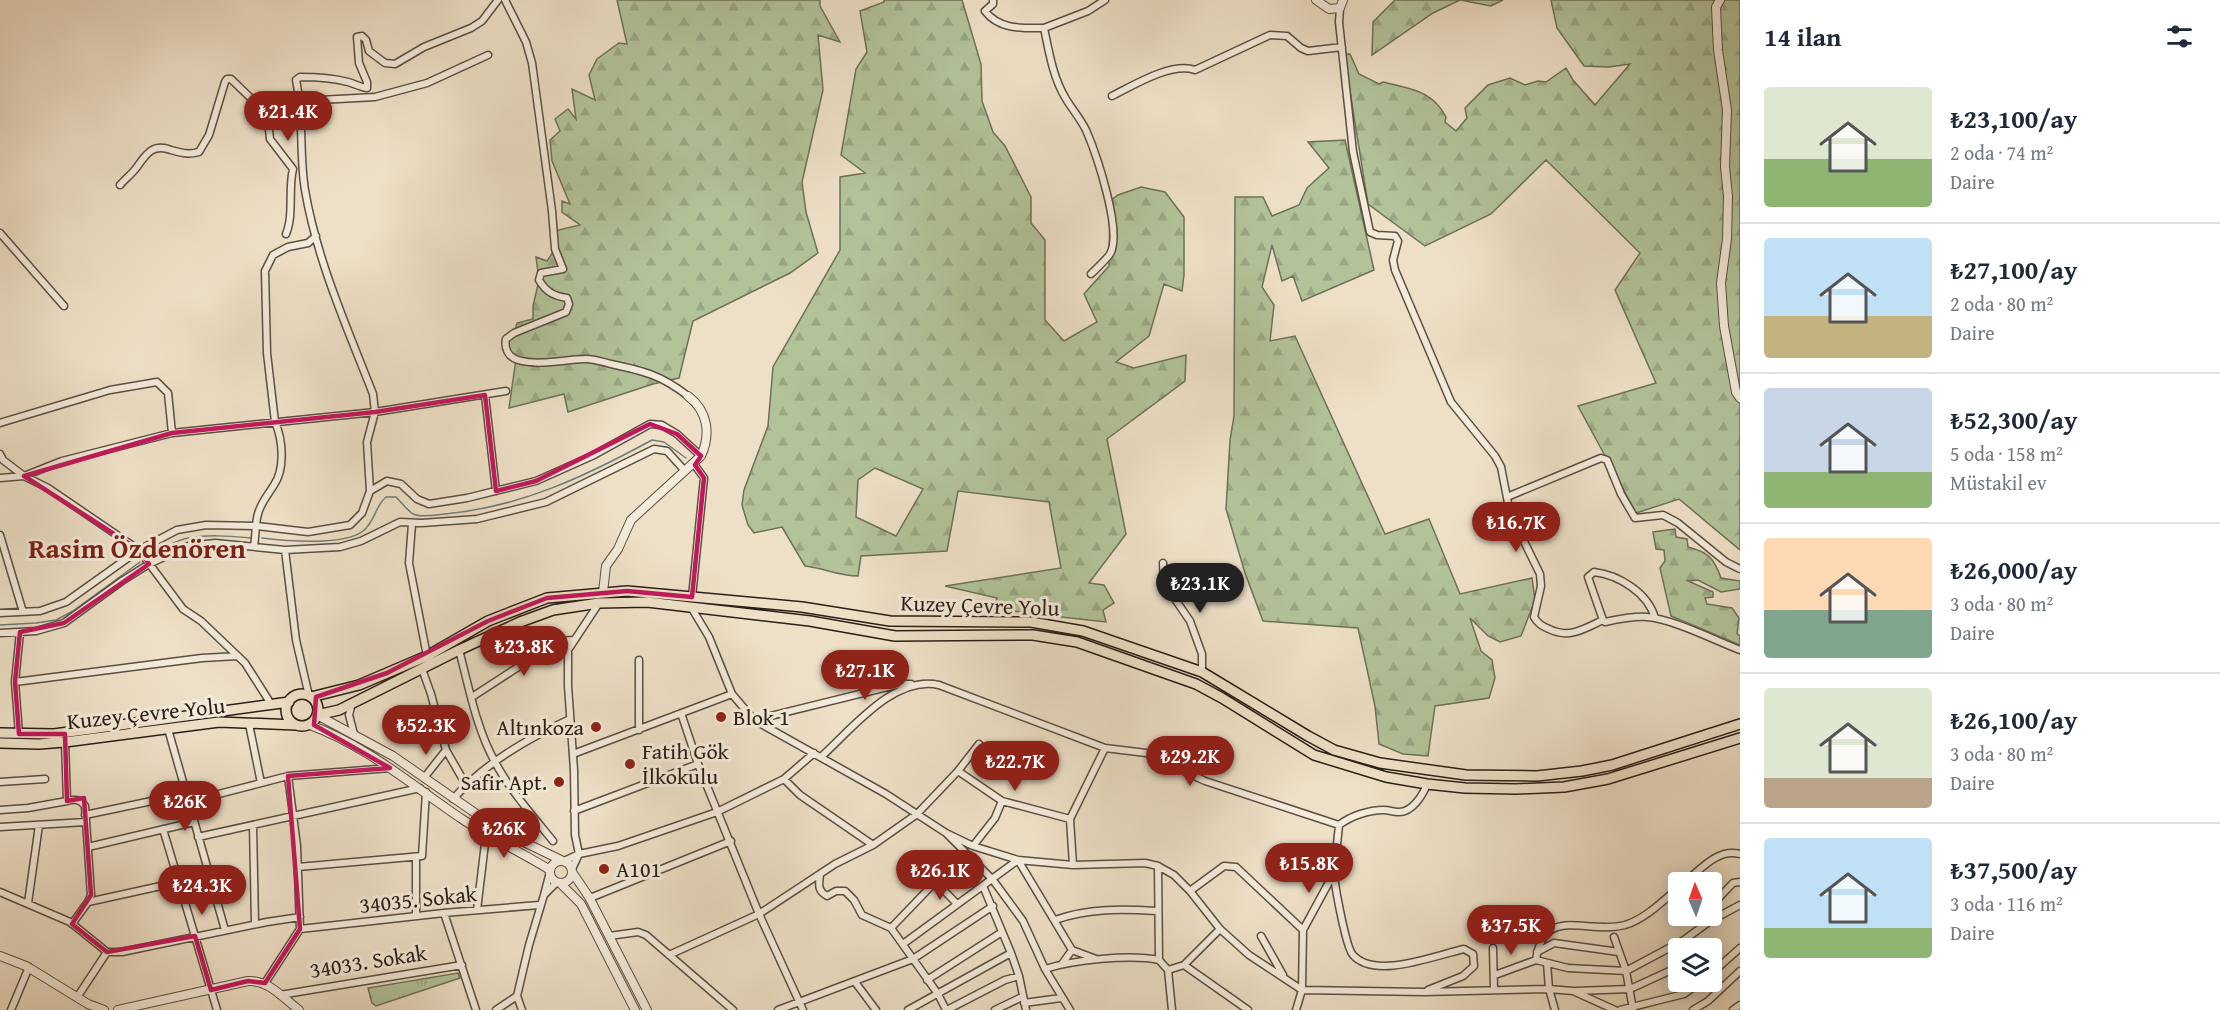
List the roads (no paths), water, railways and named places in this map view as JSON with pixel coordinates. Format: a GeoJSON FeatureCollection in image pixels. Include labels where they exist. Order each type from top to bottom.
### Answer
{"type":"FeatureCollection","features":[{"type":"Feature","properties":{"kind":"main road","name":"Kuzey Çevre Yolu"},"geometry":{"type":"LineString","coordinates":[[310,696],[359,685],[427,656],[488,621],[547,598],[627,591],[895,636],[1033,635],[1077,642],[1196,684],[1314,755],[1386,777],[1427,784],[1465,788],[1563,787],[1608,779],[1740,738]]}},
{"type":"Feature","properties":{"kind":"main road","name":"Kuzey Çevre Yolu"},"geometry":{"type":"LineString","coordinates":[[318,716],[339,710],[459,650],[520,622],[553,610],[599,603],[691,602],[802,607],[890,621],[1031,622],[1083,631],[1202,672],[1335,750],[1380,763],[1466,775],[1537,776],[1582,771],[1612,765],[1740,724]]}},
{"type":"Feature","properties":{"kind":"main road"},"geometry":{"type":"LineString","coordinates":[[298,695],[310,696],[318,706],[318,716],[310,725],[296,725],[287,715],[289,702],[298,695]]}},
{"type":"Feature","properties":{"kind":"main road","name":"Kuzey Çevre Yolu"},"geometry":{"type":"LineString","coordinates":[[0,733],[66,733],[289,702]]}},
{"type":"Feature","properties":{"kind":"main road","name":"Kuzey Çevre Yolu"},"geometry":{"type":"LineString","coordinates":[[0,743],[65,742],[219,722],[296,725]]}},
{"type":"Feature","properties":{"kind":"street"},"geometry":{"type":"LineString","coordinates":[[0,613],[40,611],[66,602],[139,550],[177,530],[206,525],[257,526],[308,532],[350,525],[362,513],[370,491],[367,442],[375,412],[373,394],[324,269],[304,189],[301,101],[296,80],[300,77],[315,77],[367,88],[368,82],[359,63],[357,37],[362,36],[366,40],[369,51],[385,63],[395,64],[424,47],[471,28],[482,21],[498,0]]}},
{"type":"Feature","properties":{"kind":"street"},"geometry":{"type":"LineString","coordinates":[[505,0],[526,42],[532,63],[555,249],[563,269],[541,273],[538,280],[543,288],[554,296],[567,298],[569,304],[566,312],[514,333],[506,339],[504,345],[508,354],[528,362],[587,358],[647,372],[669,381],[698,404],[707,426],[705,448],[701,456],[631,520],[618,549],[606,566],[603,592]]}},
{"type":"Feature","properties":{"kind":"street"},"geometry":{"type":"LineString","coordinates":[[993,0],[993,4],[985,11],[990,18],[1012,28],[1044,28],[1088,11],[1106,0]]}},
{"type":"Feature","properties":{"kind":"street"},"geometry":{"type":"LineString","coordinates":[[1316,0],[1329,9],[1341,4],[1339,22],[1353,152],[1370,232],[1377,235],[1395,236],[1398,241],[1393,260],[1394,266],[1451,402],[1496,456],[1501,467],[1507,497],[1517,527],[1540,574],[1541,585],[1534,617],[1538,624],[1558,634],[1576,633],[1603,620],[1605,622],[1630,617],[1655,618],[1740,650]]}},
{"type":"Feature","properties":{"kind":"street"},"geometry":{"type":"LineString","coordinates":[[1720,0],[1716,7],[1718,50],[1727,110],[1725,167],[1728,196],[1728,239],[1721,283],[1724,326],[1736,392],[1740,398]]}},
{"type":"Feature","properties":{"kind":"street"},"geometry":{"type":"LineString","coordinates":[[1044,28],[1050,58],[1059,82],[1066,99],[1085,129],[1107,191],[1113,238],[1111,253],[1091,274]]}},
{"type":"Feature","properties":{"kind":"street"},"geometry":{"type":"LineString","coordinates":[[1112,96],[1175,69],[1195,70],[1270,35],[1287,36],[1308,51],[1342,48]]}},
{"type":"Feature","properties":{"kind":"street"},"geometry":{"type":"LineString","coordinates":[[268,120],[301,101],[375,97],[427,82],[488,55]]}},
{"type":"Feature","properties":{"kind":"street"},"geometry":{"type":"LineString","coordinates":[[120,185],[151,150],[162,147],[186,154],[199,152],[209,135],[227,79],[231,79],[262,109],[268,120],[270,139],[292,170],[289,196],[290,226],[286,234]]}},
{"type":"Feature","properties":{"kind":"street"},"geometry":{"type":"LineString","coordinates":[[0,233],[64,306]]}},
{"type":"Feature","properties":{"kind":"street"},"geometry":{"type":"LineString","coordinates":[[254,546],[257,516],[264,497],[274,486],[281,471],[279,432],[275,422],[267,353],[265,271],[273,255],[288,247],[308,243],[316,236]]}},
{"type":"Feature","properties":{"kind":"street"},"geometry":{"type":"LineString","coordinates":[[0,423],[110,390],[157,382],[168,393],[172,434]]}},
{"type":"Feature","properties":{"kind":"street"},"geometry":{"type":"LineString","coordinates":[[0,478],[24,476],[62,461],[172,434],[375,412],[506,392]]}},
{"type":"Feature","properties":{"kind":"street"},"geometry":{"type":"LineString","coordinates":[[485,395],[496,491]]}},
{"type":"Feature","properties":{"kind":"street"},"geometry":{"type":"LineString","coordinates":[[370,491],[387,481],[401,484],[417,499],[429,504],[467,498],[536,481],[592,456],[650,424],[662,425],[677,434],[701,456]]}},
{"type":"Feature","properties":{"kind":"street"},"geometry":{"type":"LineString","coordinates":[[0,633],[36,631],[64,623],[149,564],[188,546],[215,543],[285,550],[340,547],[361,541],[400,522],[412,524],[477,519],[546,502],[654,448],[667,451],[685,471]]}},
{"type":"Feature","properties":{"kind":"street"},"geometry":{"type":"LineString","coordinates":[[0,454],[3,460],[24,476],[48,488],[139,550],[183,609],[201,621],[238,656],[260,683],[271,704]]}},
{"type":"Feature","properties":{"kind":"street"},"geometry":{"type":"LineString","coordinates":[[1507,497],[1601,458],[1607,460],[1621,494],[1635,518],[1663,515],[1677,523],[1726,562],[1740,569]]}},
{"type":"Feature","properties":{"kind":"street"},"geometry":{"type":"LineString","coordinates":[[694,464],[704,478],[691,602],[709,637],[732,694],[754,720],[770,731],[821,757],[946,833],[973,846],[1018,860],[1073,865],[1145,863],[1158,866],[1174,875],[1190,891],[1220,929],[1250,955],[1302,990],[1424,992],[1630,989],[1668,972]]}},
{"type":"Feature","properties":{"kind":"street"},"geometry":{"type":"LineString","coordinates":[[412,524],[410,563],[427,656]]}},
{"type":"Feature","properties":{"kind":"street"},"geometry":{"type":"LineString","coordinates":[[0,535],[23,612]]}},
{"type":"Feature","properties":{"kind":"street"},"geometry":{"type":"LineString","coordinates":[[285,550],[296,640],[310,696]]}},
{"type":"Feature","properties":{"kind":"street"},"geometry":{"type":"LineString","coordinates":[[1163,563],[1164,583],[1190,621],[1202,654],[1202,672]]}},
{"type":"Feature","properties":{"kind":"street"},"geometry":{"type":"LineString","coordinates":[[1603,620],[1588,577],[1594,572],[1609,574],[1632,587],[1652,608],[1655,618]]}},
{"type":"Feature","properties":{"kind":"street"},"geometry":{"type":"LineString","coordinates":[[544,895],[558,882],[569,879],[579,854],[575,835],[568,650],[599,603]]}},
{"type":"Feature","properties":{"kind":"street"},"geometry":{"type":"LineString","coordinates":[[18,734],[15,682],[20,632]]}},
{"type":"Feature","properties":{"kind":"street"},"geometry":{"type":"LineString","coordinates":[[472,697],[558,641],[574,640]]}},
{"type":"Feature","properties":{"kind":"street"},"geometry":{"type":"LineString","coordinates":[[459,650],[494,761],[515,794],[553,841]]}},
{"type":"Feature","properties":{"kind":"street"},"geometry":{"type":"LineString","coordinates":[[15,682],[202,658],[238,656]]}},
{"type":"Feature","properties":{"kind":"street"},"geometry":{"type":"LineString","coordinates":[[639,660],[639,730]]}},
{"type":"Feature","properties":{"kind":"street"},"geometry":{"type":"LineString","coordinates":[[422,669],[446,750],[466,785]]}},
{"type":"Feature","properties":{"kind":"street"},"geometry":{"type":"LineString","coordinates":[[821,757],[888,695],[928,682],[1105,748],[1146,753],[1205,781],[1339,825]]}},
{"type":"Feature","properties":{"kind":"street"},"geometry":{"type":"LineString","coordinates":[[754,720],[900,684],[915,685]]}},
{"type":"Feature","properties":{"kind":"street"},"geometry":{"type":"LineString","coordinates":[[573,754],[732,694]]}},
{"type":"Feature","properties":{"kind":"street"},"geometry":{"type":"LineString","coordinates":[[352,703],[349,715],[354,734]]}},
{"type":"Feature","properties":{"kind":"street"},"geometry":{"type":"LineString","coordinates":[[681,713],[698,764],[759,914],[803,1010]]}},
{"type":"Feature","properties":{"kind":"street"},"geometry":{"type":"LineString","coordinates":[[318,716],[393,756],[501,831],[563,861],[590,898],[647,1010]]}},
{"type":"Feature","properties":{"kind":"street"},"geometry":{"type":"LineString","coordinates":[[453,799],[494,761],[570,719]]}},
{"type":"Feature","properties":{"kind":"street"},"geometry":{"type":"LineString","coordinates":[[249,724],[261,783]]}},
{"type":"Feature","properties":{"kind":"street"},"geometry":{"type":"LineString","coordinates":[[310,725],[352,745],[390,768],[486,835],[550,871],[552,878],[581,904],[635,1010]]}},
{"type":"Feature","properties":{"kind":"street"},"geometry":{"type":"LineString","coordinates":[[168,729],[225,930]]}},
{"type":"Feature","properties":{"kind":"street"},"geometry":{"type":"LineString","coordinates":[[65,742],[67,801]]}},
{"type":"Feature","properties":{"kind":"street"},"geometry":{"type":"LineString","coordinates":[[669,955],[759,914],[835,864],[873,845],[917,814],[958,771],[979,744]]}},
{"type":"Feature","properties":{"kind":"street"},"geometry":{"type":"LineString","coordinates":[[1073,865],[1070,819],[1105,748]]}},
{"type":"Feature","properties":{"kind":"street"},"geometry":{"type":"LineString","coordinates":[[424,778],[446,750]]}},
{"type":"Feature","properties":{"kind":"street"},"geometry":{"type":"LineString","coordinates":[[522,1010],[518,996],[539,905],[554,863],[579,854],[618,846],[719,811],[784,779],[814,753]]}},
{"type":"Feature","properties":{"kind":"street"},"geometry":{"type":"LineString","coordinates":[[574,811],[698,764]]}},
{"type":"Feature","properties":{"kind":"street"},"geometry":{"type":"LineString","coordinates":[[188,802],[288,776],[390,768]]}},
{"type":"Feature","properties":{"kind":"street"},"geometry":{"type":"LineString","coordinates":[[958,771],[1002,801],[1070,819]]}},
{"type":"Feature","properties":{"kind":"street"},"geometry":{"type":"LineString","coordinates":[[265,983],[300,929],[294,816],[288,776]]}},
{"type":"Feature","properties":{"kind":"street"},"geometry":{"type":"LineString","coordinates":[[0,782],[45,779]]}},
{"type":"Feature","properties":{"kind":"street"},"geometry":{"type":"LineString","coordinates":[[784,779],[800,795],[873,845]]}},
{"type":"Feature","properties":{"kind":"street"},"geometry":{"type":"LineString","coordinates":[[1424,992],[1463,976],[1474,966],[1473,954],[1464,949],[1384,967],[1360,962],[1350,953],[1336,894],[1334,873],[1339,825],[1348,818],[1375,811],[1407,810],[1423,794],[1427,784]]}},
{"type":"Feature","properties":{"kind":"street"},"geometry":{"type":"LineString","coordinates":[[198,837],[423,790]]}},
{"type":"Feature","properties":{"kind":"street"},"geometry":{"type":"LineString","coordinates":[[298,867],[422,856],[423,790]]}},
{"type":"Feature","properties":{"kind":"street"},"geometry":{"type":"LineString","coordinates":[[0,827],[39,825],[85,818],[185,794]]}},
{"type":"Feature","properties":{"kind":"street"},"geometry":{"type":"LineString","coordinates":[[0,810],[28,808],[75,799],[81,801],[85,806],[91,895],[72,924]]}},
{"type":"Feature","properties":{"kind":"street"},"geometry":{"type":"LineString","coordinates":[[973,846],[995,818],[1002,801]]}},
{"type":"Feature","properties":{"kind":"street"},"geometry":{"type":"LineString","coordinates":[[88,847],[194,822]]}},
{"type":"Feature","properties":{"kind":"street"},"geometry":{"type":"LineString","coordinates":[[27,903],[39,825]]}},
{"type":"Feature","properties":{"kind":"street"},"geometry":{"type":"LineString","coordinates":[[253,825],[255,924]]}},
{"type":"Feature","properties":{"kind":"street"},"geometry":{"type":"LineString","coordinates":[[163,829],[218,1010]]}},
{"type":"Feature","properties":{"kind":"street"},"geometry":{"type":"LineString","coordinates":[[946,833],[993,880],[1023,921],[1045,969],[1070,1010]]}},
{"type":"Feature","properties":{"kind":"street"},"geometry":{"type":"LineString","coordinates":[[477,910],[486,835]]}},
{"type":"Feature","properties":{"kind":"street"},"geometry":{"type":"LineString","coordinates":[[590,898],[730,841]]}},
{"type":"Feature","properties":{"kind":"street"},"geometry":{"type":"LineString","coordinates":[[1698,872],[1719,855],[1731,851],[1740,854]]}},
{"type":"Feature","properties":{"kind":"street"},"geometry":{"type":"LineString","coordinates":[[891,928],[934,880],[964,852]]}},
{"type":"Feature","properties":{"kind":"street"},"geometry":{"type":"LineString","coordinates":[[416,858],[416,916]]}},
{"type":"Feature","properties":{"kind":"street"},"geometry":{"type":"LineString","coordinates":[[903,944],[1018,860]]}},
{"type":"Feature","properties":{"kind":"street"},"geometry":{"type":"LineString","coordinates":[[1018,860],[1072,950],[1099,960]]}},
{"type":"Feature","properties":{"kind":"street"},"geometry":{"type":"LineString","coordinates":[[1158,866],[1159,960]]}},
{"type":"Feature","properties":{"kind":"street"},"geometry":{"type":"LineString","coordinates":[[1190,891],[1224,866],[1236,867],[1303,930]]}},
{"type":"Feature","properties":{"kind":"street"},"geometry":{"type":"LineString","coordinates":[[917,869],[934,880],[957,904]]}},
{"type":"Feature","properties":{"kind":"street"},"geometry":{"type":"LineString","coordinates":[[1296,1010],[1302,990],[1303,930],[1334,873]]}},
{"type":"Feature","properties":{"kind":"street"},"geometry":{"type":"LineString","coordinates":[[820,874],[820,892],[827,896],[836,891],[845,891],[854,900],[862,915],[891,928],[938,994],[946,1010],[1005,980],[1019,976]]}},
{"type":"Feature","properties":{"kind":"street"},"geometry":{"type":"LineString","coordinates":[[88,902],[179,882]]}},
{"type":"Feature","properties":{"kind":"street"},"geometry":{"type":"LineString","coordinates":[[1722,895],[1733,883],[1740,882]]}},
{"type":"Feature","properties":{"kind":"street"},"geometry":{"type":"LineString","coordinates":[[983,886],[993,906],[1019,976],[1026,1010]]}},
{"type":"Feature","properties":{"kind":"street"},"geometry":{"type":"LineString","coordinates":[[0,892],[72,924],[107,952],[122,952],[255,924],[300,917]]}},
{"type":"Feature","properties":{"kind":"street"},"geometry":{"type":"LineString","coordinates":[[1536,960],[1540,940],[1549,930],[1559,925],[1608,927],[1627,924],[1654,909],[1668,897]]}},
{"type":"Feature","properties":{"kind":"street"},"geometry":{"type":"LineString","coordinates":[[1722,916],[1740,904]]}},
{"type":"Feature","properties":{"kind":"street","name":"34035. Sokak"},"geometry":{"type":"LineString","coordinates":[[300,929],[539,905]]}},
{"type":"Feature","properties":{"kind":"street"},"geometry":{"type":"LineString","coordinates":[[778,1010],[913,959],[993,906]]}},
{"type":"Feature","properties":{"kind":"street"},"geometry":{"type":"LineString","coordinates":[[1055,920],[1074,913],[1098,910],[1157,911]]}},
{"type":"Feature","properties":{"kind":"street"},"geometry":{"type":"LineString","coordinates":[[444,913],[476,1010]]}},
{"type":"Feature","properties":{"kind":"street"},"geometry":{"type":"LineString","coordinates":[[1495,975],[1536,960],[1568,968],[1626,971],[1684,940],[1703,926]]}},
{"type":"Feature","properties":{"kind":"street"},"geometry":{"type":"LineString","coordinates":[[1168,970],[1184,965],[1220,929]]}},
{"type":"Feature","properties":{"kind":"street"},"geometry":{"type":"LineString","coordinates":[[609,936],[638,932],[646,935],[733,1010]]}},
{"type":"Feature","properties":{"kind":"street"},"geometry":{"type":"LineString","coordinates":[[927,980],[1002,932]]}},
{"type":"Feature","properties":{"kind":"street"},"geometry":{"type":"LineString","coordinates":[[1261,936],[1286,978]]}},
{"type":"Feature","properties":{"kind":"street"},"geometry":{"type":"LineString","coordinates":[[1614,938],[1626,971],[1633,1009]]}},
{"type":"Feature","properties":{"kind":"street"},"geometry":{"type":"LineString","coordinates":[[1537,952],[1554,943],[1619,952]]}},
{"type":"Feature","properties":{"kind":"street"},"geometry":{"type":"LineString","coordinates":[[1493,948],[1494,990]]}},
{"type":"Feature","properties":{"kind":"street"},"geometry":{"type":"LineString","coordinates":[[1722,964],[1740,948]]}},
{"type":"Feature","properties":{"kind":"street"},"geometry":{"type":"LineString","coordinates":[[1062,964],[1072,950]]}},
{"type":"Feature","properties":{"kind":"street"},"geometry":{"type":"LineString","coordinates":[[78,996],[107,952]]}},
{"type":"Feature","properties":{"kind":"street"},"geometry":{"type":"LineString","coordinates":[[908,1010],[1011,953]]}},
{"type":"Feature","properties":{"kind":"street"},"geometry":{"type":"LineString","coordinates":[[0,956],[29,968],[78,996],[88,1007],[104,1010]]}},
{"type":"Feature","properties":{"kind":"street"},"geometry":{"type":"LineString","coordinates":[[1045,969],[1062,964],[1142,956],[1159,960],[1168,970],[1172,1010]]}},
{"type":"Feature","properties":{"kind":"street"},"geometry":{"type":"LineString","coordinates":[[1547,963],[1549,989],[1555,1010]]}},
{"type":"Feature","properties":{"kind":"street","name":"34033. Sokak"},"geometry":{"type":"LineString","coordinates":[[280,995],[462,965]]}},
{"type":"Feature","properties":{"kind":"street"},"geometry":{"type":"LineString","coordinates":[[1184,965],[1248,1010]]}},
{"type":"Feature","properties":{"kind":"street"},"geometry":{"type":"LineString","coordinates":[[11,1010],[29,968]]}},
{"type":"Feature","properties":{"kind":"street"},"geometry":{"type":"LineString","coordinates":[[1693,1010],[1708,1001],[1740,971]]}},
{"type":"Feature","properties":{"kind":"street"},"geometry":{"type":"LineString","coordinates":[[118,1010],[248,981],[265,983],[299,1010]]}},
{"type":"Feature","properties":{"kind":"street"},"geometry":{"type":"LineString","coordinates":[[855,982],[876,1010]]}},
{"type":"Feature","properties":{"kind":"street"},"geometry":{"type":"LineString","coordinates":[[1573,991],[1615,1010]]}},
{"type":"Feature","properties":{"kind":"street"},"geometry":{"type":"LineString","coordinates":[[1620,1010],[1633,1009],[1687,992]]}},
{"type":"Feature","properties":{"kind":"street"},"geometry":{"type":"LineString","coordinates":[[496,1010],[518,996]]}},
{"type":"Feature","properties":{"kind":"street"},"geometry":{"type":"LineString","coordinates":[[995,1010],[1023,1000],[1061,998]]}},
{"type":"Feature","properties":{"kind":"street"},"geometry":{"type":"LineString","coordinates":[[1733,1010],[1740,1005]]}},
{"type":"Feature","properties":{"kind":"waterway"},"geometry":{"type":"LineString","coordinates":[[262,538],[329,541],[354,536],[367,527],[386,497],[396,497],[413,514],[420,516],[500,505],[578,477],[652,440],[664,442],[686,458]]}},
{"type":"Feature","properties":{"kind":"waterway"},"geometry":{"type":"LineString","coordinates":[[149,556],[175,542],[192,537],[251,538]]}},
{"type":"Feature","properties":{"kind":"waterway"},"geometry":{"type":"LineString","coordinates":[[0,625],[56,620],[73,611],[140,562]]}},
{"type":"Feature","properties":{"kind":"place","name":"Blok 1"},"geometry":{"type":"Point","coordinates":[721,717]}},
{"type":"Feature","properties":{"kind":"place","name":"Altınkoza"},"geometry":{"type":"Point","coordinates":[596,727]}},
{"type":"Feature","properties":{"kind":"place","name":"Fatih Gök İlkokulu"},"geometry":{"type":"Point","coordinates":[630,764]}},
{"type":"Feature","properties":{"kind":"place","name":"Safir Apt."},"geometry":{"type":"Point","coordinates":[559,782]}},
{"type":"Feature","properties":{"kind":"place","name":"A101"},"geometry":{"type":"Point","coordinates":[604,869]}},
{"type":"Feature","properties":{"kind":"district","name":"Rasim Özdenören"},"geometry":{"type":"Point","coordinates":[137,548]}}]}
